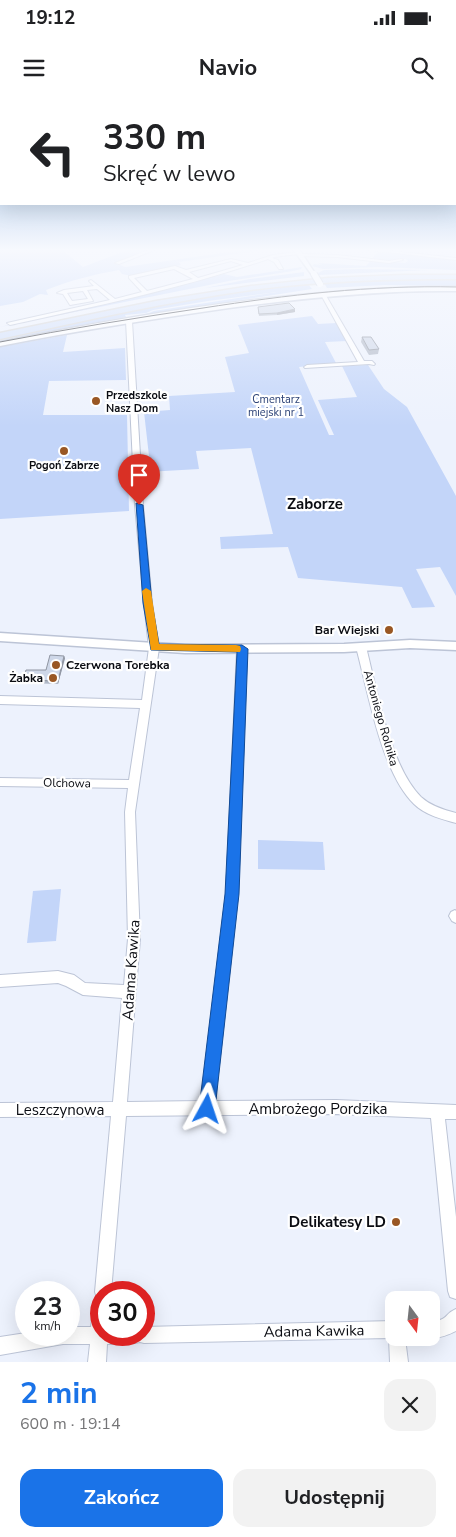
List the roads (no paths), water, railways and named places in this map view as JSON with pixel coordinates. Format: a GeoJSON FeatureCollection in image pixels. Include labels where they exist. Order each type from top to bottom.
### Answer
{"type":"FeatureCollection","features":[{"type":"Feature","properties":{"kind":"main road"},"geometry":{"type":"LineString","coordinates":[[0,331],[99,308]]}},
{"type":"Feature","properties":{"kind":"main road"},"geometry":{"type":"LineString","coordinates":[[0,336],[137,308]]}},
{"type":"Feature","properties":{"kind":"street"},"geometry":{"type":"LineString","coordinates":[[63,308],[66,312]]}},
{"type":"Feature","properties":{"kind":"street"},"geometry":{"type":"LineString","coordinates":[[10,323],[92,308]]}},
{"type":"Feature","properties":{"kind":"street"},"geometry":{"type":"LineString","coordinates":[[0,344],[203,308]]}},
{"type":"Feature","properties":{"kind":"street"},"geometry":{"type":"LineString","coordinates":[[329,308],[362,363]]}},
{"type":"Feature","properties":{"kind":"street","name":"Adama Kawika"},"geometry":{"type":"LineString","coordinates":[[104,1281],[130,992],[134,920],[130,829],[133,784],[154,648],[139,505],[129,320]]}},
{"type":"Feature","properties":{"kind":"street"},"geometry":{"type":"LineString","coordinates":[[307,367],[370,362],[372,364]]}},
{"type":"Feature","properties":{"kind":"street"},"geometry":{"type":"LineString","coordinates":[[0,637],[154,648],[242,649],[361,647],[402,644],[455,647]]}},
{"type":"Feature","properties":{"kind":"street","name":"Antoniego Rolnika"},"geometry":{"type":"LineString","coordinates":[[361,647],[396,771],[404,785],[417,800],[446,816],[456,818]]}},
{"type":"Feature","properties":{"kind":"street"},"geometry":{"type":"LineString","coordinates":[[207,1109],[232,894],[242,649]]}},
{"type":"Feature","properties":{"kind":"street"},"geometry":{"type":"LineString","coordinates":[[0,700],[144,704]]}},
{"type":"Feature","properties":{"kind":"street","name":"Olchowa"},"geometry":{"type":"LineString","coordinates":[[0,782],[133,784]]}},
{"type":"Feature","properties":{"kind":"street"},"geometry":{"type":"LineString","coordinates":[[0,981],[58,977],[69,980],[83,990],[130,992]]}},
{"type":"Feature","properties":{"kind":"street","name":"Ambrożego Pordzika"},"geometry":{"type":"LineString","coordinates":[[119,1110],[336,1107],[456,1112]]}},
{"type":"Feature","properties":{"kind":"street","name":"Leszczynowa"},"geometry":{"type":"LineString","coordinates":[[0,1110],[119,1110]]}},
{"type":"Feature","properties":{"kind":"street"},"geometry":{"type":"LineString","coordinates":[[437,1110],[456,1290]]}},
{"type":"Feature","properties":{"kind":"street"},"geometry":{"type":"LineString","coordinates":[[440,1329],[446,1328],[454,1323],[456,1317]]}},
{"type":"Feature","properties":{"kind":"street","name":"Adama Kawika"},"geometry":{"type":"LineString","coordinates":[[155,1335],[385,1329]]}},
{"type":"Feature","properties":{"kind":"street"},"geometry":{"type":"LineString","coordinates":[[0,1346],[63,1336],[90,1336]]}},
{"type":"Feature","properties":{"kind":"street"},"geometry":{"type":"LineString","coordinates":[[97,1362],[98,1346]]}},
{"type":"Feature","properties":{"kind":"street"},"geometry":{"type":"LineString","coordinates":[[398,1346],[399,1362]]}},
{"type":"Feature","properties":{"kind":"tram line"},"geometry":{"type":"LineString","coordinates":[[0,342],[203,308]]}},
{"type":"Feature","properties":{"kind":"place","name":"Przedszkole Nasz Dom"},"geometry":{"type":"Point","coordinates":[96,401]}},
{"type":"Feature","properties":{"kind":"place","name":"Pogoń Zabrze"},"geometry":{"type":"Point","coordinates":[64,451]}},
{"type":"Feature","properties":{"kind":"place","name":"Bar Wiejski"},"geometry":{"type":"Point","coordinates":[389,630]}},
{"type":"Feature","properties":{"kind":"place","name":"Czerwona Torebka"},"geometry":{"type":"Point","coordinates":[56,665]}},
{"type":"Feature","properties":{"kind":"place","name":"Żabka"},"geometry":{"type":"Point","coordinates":[53,678]}},
{"type":"Feature","properties":{"kind":"place","name":"Delikatesy LD"},"geometry":{"type":"Point","coordinates":[396,1222]}},
{"type":"Feature","properties":{"kind":"district","name":"Zaborze"},"geometry":{"type":"Point","coordinates":[315,504]}},
{"type":"Feature","properties":{"kind":"park label","name":"Cmentarz miejski nr 1"},"geometry":{"type":"Point","coordinates":[276,405]}}]}
